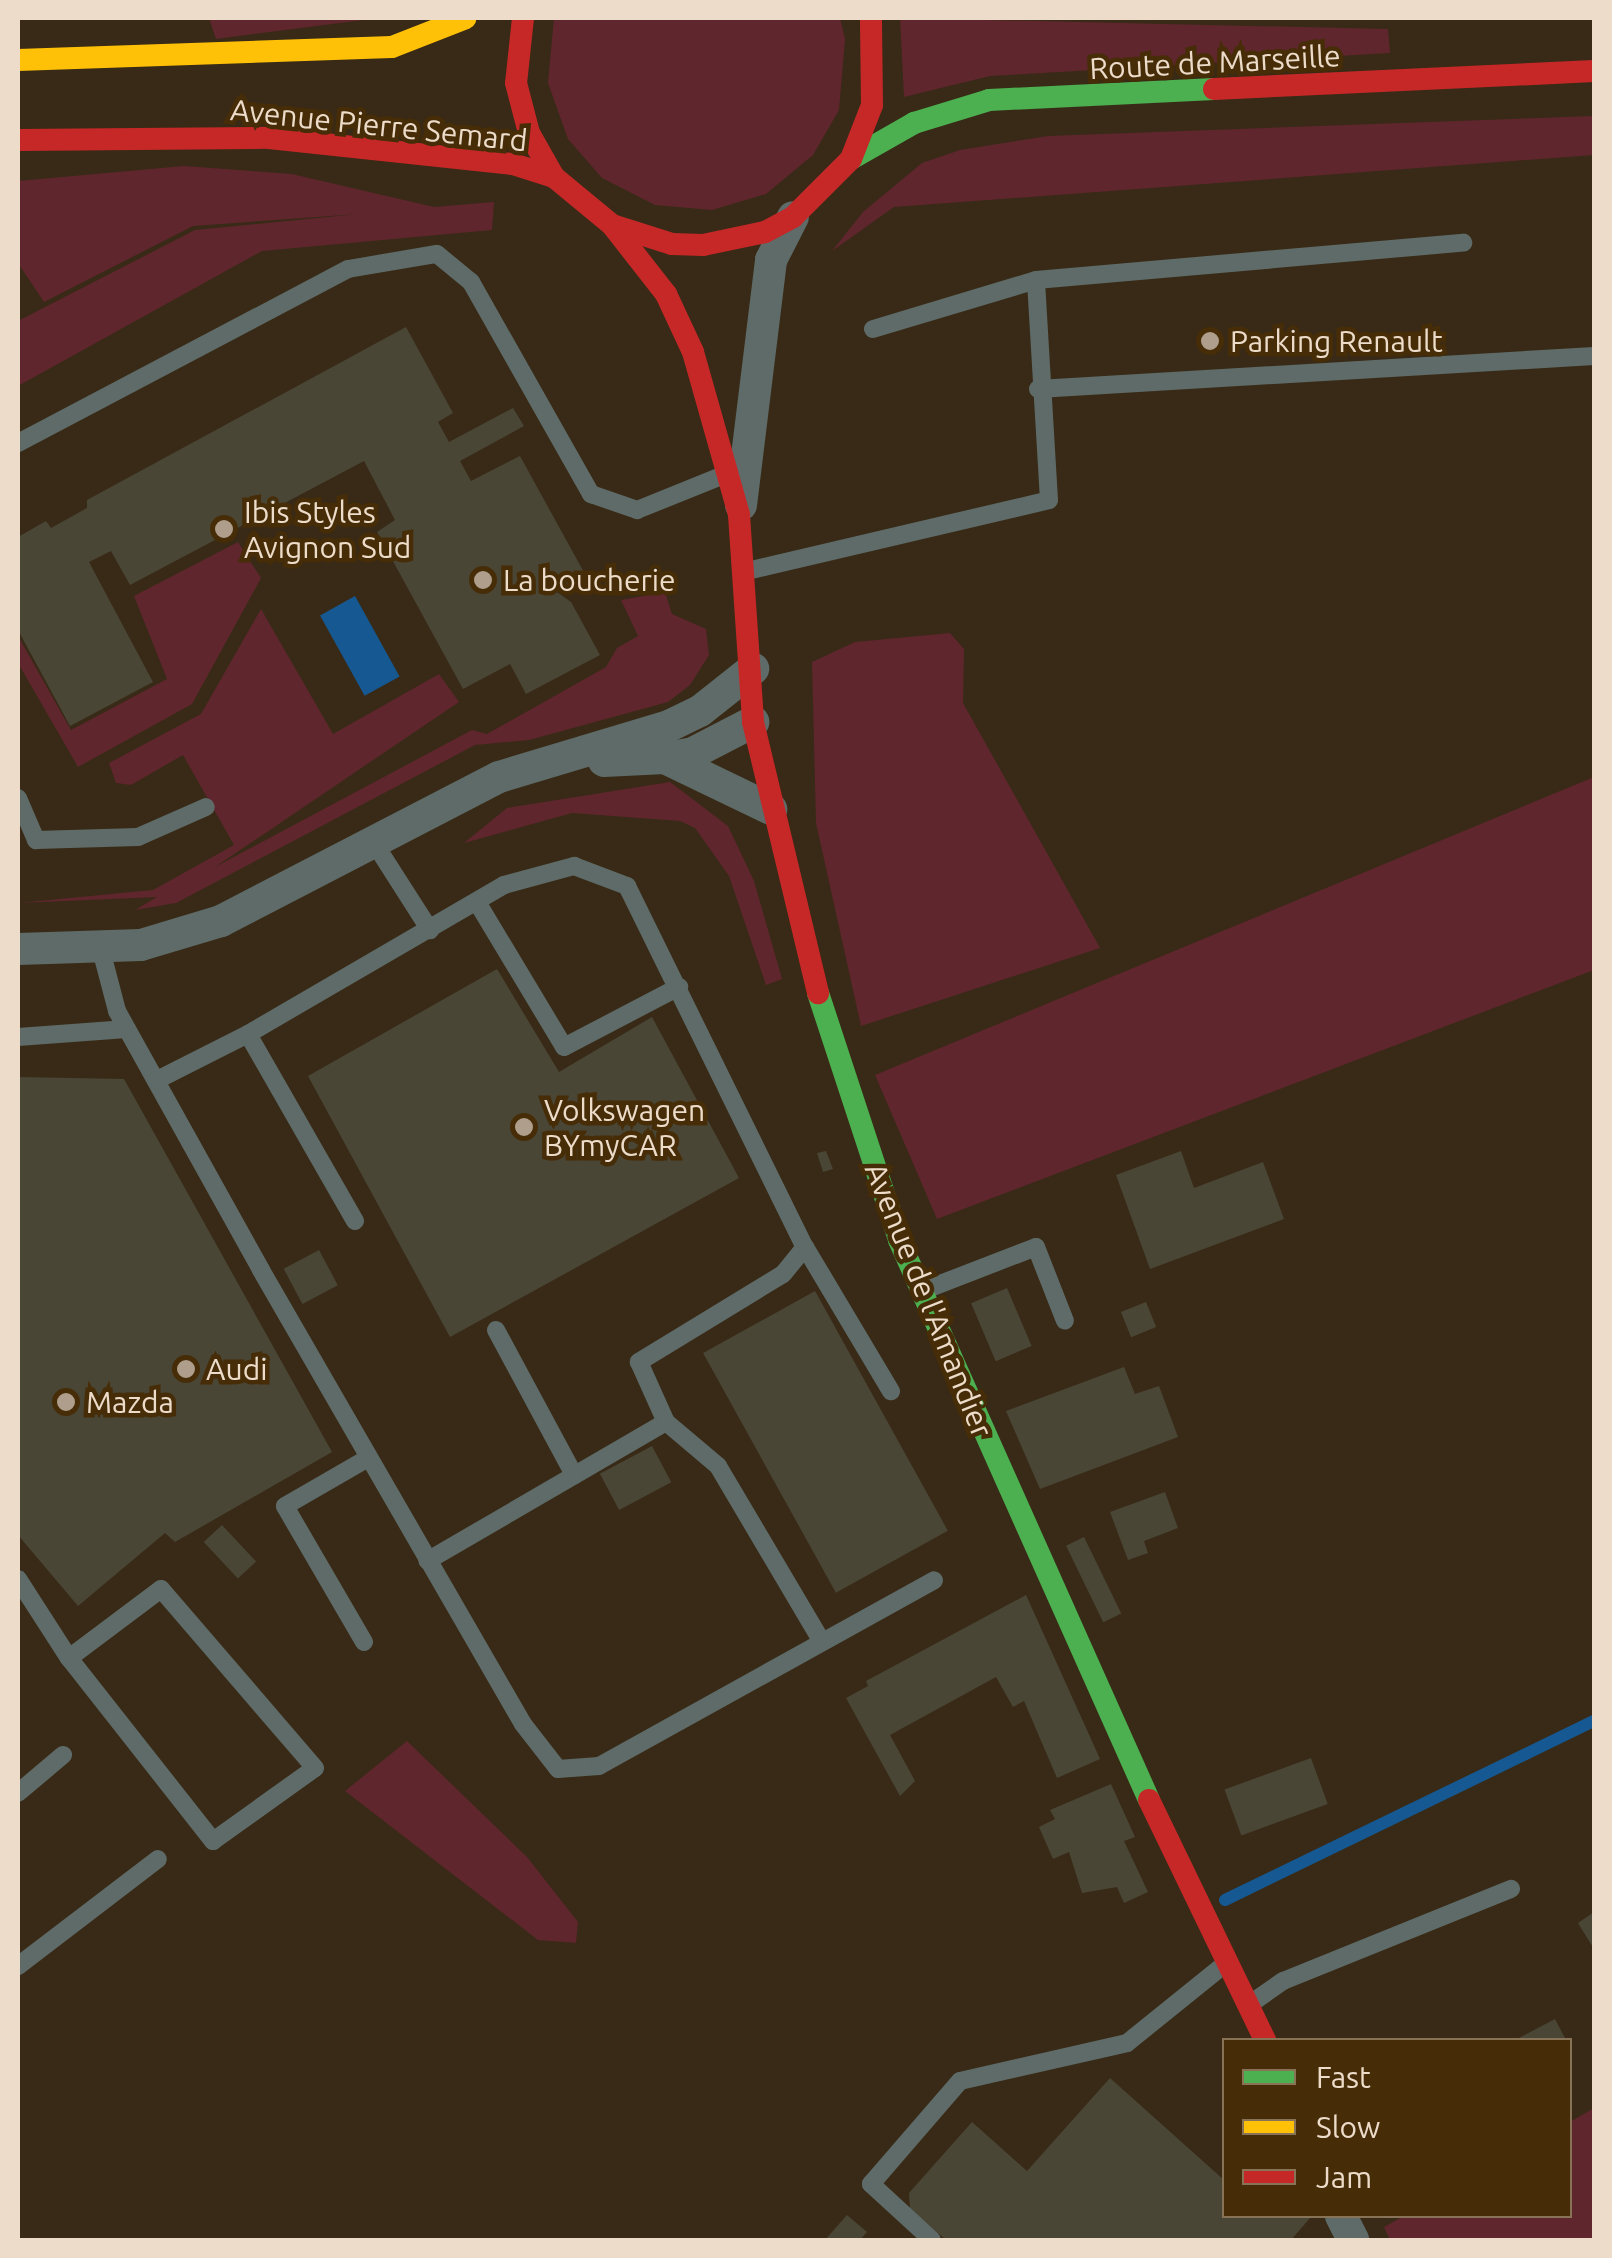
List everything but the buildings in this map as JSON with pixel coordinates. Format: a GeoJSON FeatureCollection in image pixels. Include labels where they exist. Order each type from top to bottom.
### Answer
{"type":"FeatureCollection","features":[{"type":"Feature","properties":{"kind":"main road","name":"Avenue Pierre Semard"},"geometry":{"type":"LineString","coordinates":[[18,60],[392,47],[466,18]]}},
{"type":"Feature","properties":{"kind":"main road"},"geometry":{"type":"LineString","coordinates":[[524,18],[516,83],[529,133],[554,177],[612,225],[641,237],[703,245],[765,232],[793,217],[851,159],[872,105],[871,18]]}},
{"type":"Feature","properties":{"kind":"main road","name":"Route de Marseille"},"geometry":{"type":"LineString","coordinates":[[851,159],[914,123],[989,100],[1594,70]]}},
{"type":"Feature","properties":{"kind":"main road","name":"Avenue Pierre Semard"},"geometry":{"type":"LineString","coordinates":[[18,140],[269,138],[513,164],[554,177]]}},
{"type":"Feature","properties":{"kind":"main road","name":"Avenue de l'Amandier"},"geometry":{"type":"LineString","coordinates":[[612,225],[650,270],[693,352],[739,515],[752,669],[752,722],[770,809],[824,1018],[921,1291],[1074,1642],[1230,1960],[1264,2038]]}},
{"type":"Feature","properties":{"kind":"street"},"geometry":{"type":"LineString","coordinates":[[18,153],[92,139]]}},
{"type":"Feature","properties":{"kind":"street","name":"Avenue de l'Amandier"},"geometry":{"type":"LineString","coordinates":[[739,515],[771,260],[793,217]]}},
{"type":"Feature","properties":{"kind":"street"},"geometry":{"type":"LineString","coordinates":[[18,949],[141,945],[221,921],[500,777],[545,767],[669,726],[700,711],[752,669]]}},
{"type":"Feature","properties":{"kind":"street"},"geometry":{"type":"LineString","coordinates":[[545,767],[666,758],[692,752],[752,722]]}},
{"type":"Feature","properties":{"kind":"street"},"geometry":{"type":"LineString","coordinates":[[666,758],[770,809]]}},
{"type":"Feature","properties":{"kind":"lane"},"geometry":{"type":"LineString","coordinates":[[873,328],[1036,280],[1463,243]]}},
{"type":"Feature","properties":{"kind":"lane"},"geometry":{"type":"LineString","coordinates":[[18,443],[348,269],[437,254],[472,282],[591,494],[637,510],[726,474]]}},
{"type":"Feature","properties":{"kind":"lane"},"geometry":{"type":"LineString","coordinates":[[744,571],[1049,500],[1038,390],[1036,280]]}},
{"type":"Feature","properties":{"kind":"lane"},"geometry":{"type":"LineString","coordinates":[[1038,390],[1594,356]]}},
{"type":"Feature","properties":{"kind":"lane"},"geometry":{"type":"LineString","coordinates":[[18,798],[36,840],[138,837],[206,807]]}},
{"type":"Feature","properties":{"kind":"lane"},"geometry":{"type":"LineString","coordinates":[[373,840],[430,930]]}},
{"type":"Feature","properties":{"kind":"lane"},"geometry":{"type":"LineString","coordinates":[[156,1080],[248,1034],[504,885],[574,866],[626,886],[680,986],[806,1247],[892,1390]]}},
{"type":"Feature","properties":{"kind":"lane"},"geometry":{"type":"LineString","coordinates":[[478,902],[564,1047],[680,986]]}},
{"type":"Feature","properties":{"kind":"lane"},"geometry":{"type":"LineString","coordinates":[[100,946],[127,1029],[427,1561],[523,1724],[558,1769],[599,1766],[934,1580]]}},
{"type":"Feature","properties":{"kind":"lane"},"geometry":{"type":"LineString","coordinates":[[18,1037],[127,1029]]}},
{"type":"Feature","properties":{"kind":"lane"},"geometry":{"type":"LineString","coordinates":[[248,1034],[355,1221]]}},
{"type":"Feature","properties":{"kind":"lane"},"geometry":{"type":"LineString","coordinates":[[806,1247],[783,1274],[639,1362],[666,1422],[718,1466],[822,1642]]}},
{"type":"Feature","properties":{"kind":"lane"},"geometry":{"type":"LineString","coordinates":[[921,1291],[1036,1248],[1066,1321]]}},
{"type":"Feature","properties":{"kind":"lane"},"geometry":{"type":"LineString","coordinates":[[496,1330],[574,1476]]}},
{"type":"Feature","properties":{"kind":"lane"},"geometry":{"type":"LineString","coordinates":[[427,1561],[666,1422]]}},
{"type":"Feature","properties":{"kind":"lane"},"geometry":{"type":"LineString","coordinates":[[364,1642],[285,1506],[368,1458]]}},
{"type":"Feature","properties":{"kind":"lane"},"geometry":{"type":"LineString","coordinates":[[18,1579],[69,1658],[213,1841],[315,1768],[160,1589],[69,1658]]}},
{"type":"Feature","properties":{"kind":"lane"},"geometry":{"type":"LineString","coordinates":[[18,1794],[63,1755]]}},
{"type":"Feature","properties":{"kind":"lane"},"geometry":{"type":"LineString","coordinates":[[18,1966],[158,1859]]}},
{"type":"Feature","properties":{"kind":"lane"},"geometry":{"type":"LineString","coordinates":[[1249,2004],[1282,1981],[1511,1889]]}},
{"type":"Feature","properties":{"kind":"lane"},"geometry":{"type":"LineString","coordinates":[[932,2240],[872,2184],[960,2081],[1127,2043],[1230,1960]]}},
{"type":"Feature","properties":{"kind":"shaded area"},"geometry":{"type":"Polygon","coordinates":[[[209,18],[379,18],[216,39],[209,18]]]}},
{"type":"Feature","properties":{"kind":"shaded area"},"geometry":{"type":"Polygon","coordinates":[[[554,18],[840,18],[845,39],[839,110],[813,155],[766,194],[712,210],[655,205],[602,178],[568,139],[548,83],[554,18]]]}},
{"type":"Feature","properties":{"kind":"shaded area"},"geometry":{"type":"Polygon","coordinates":[[[900,18],[1388,29],[1390,53],[990,76],[904,97],[900,18]]]}},
{"type":"Feature","properties":{"kind":"shaded area"},"geometry":{"type":"Polygon","coordinates":[[[1594,116],[1594,155],[894,207],[832,251],[863,212],[922,163],[960,150],[1048,136],[1594,116]]]}},
{"type":"Feature","properties":{"kind":"shaded area"},"geometry":{"type":"Polygon","coordinates":[[[184,166],[292,174],[434,207],[494,202],[492,230],[262,251],[18,386],[18,321],[195,230],[359,214],[193,226],[44,302],[18,263],[18,181],[184,166]]]}},
{"type":"Feature","properties":{"kind":"shaded area"},"geometry":{"type":"Polygon","coordinates":[[[238,542],[261,578],[192,704],[78,767],[18,663],[18,636],[71,730],[167,679],[134,596],[238,542]]]}},
{"type":"Feature","properties":{"kind":"shaded area"},"geometry":{"type":"Polygon","coordinates":[[[665,592],[672,614],[706,629],[709,655],[690,685],[668,702],[529,740],[475,745],[176,903],[135,910],[157,897],[18,903],[153,890],[234,845],[183,755],[131,785],[116,783],[109,763],[201,714],[261,609],[333,734],[439,674],[459,702],[215,867],[472,730],[487,734],[606,667],[617,648],[638,636],[621,600],[665,592]]]}},
{"type":"Feature","properties":{"kind":"shaded area"},"geometry":{"type":"Polygon","coordinates":[[[950,633],[964,649],[963,703],[1100,948],[861,1026],[816,823],[812,662],[855,642],[950,633]]]}},
{"type":"Feature","properties":{"kind":"shaded area"},"geometry":{"type":"Polygon","coordinates":[[[1594,777],[1594,970],[937,1219],[875,1075],[1594,777]]]}},
{"type":"Feature","properties":{"kind":"shaded area"},"geometry":{"type":"Polygon","coordinates":[[[670,782],[728,826],[754,881],[782,979],[766,985],[729,876],[695,828],[680,821],[572,813],[464,843],[507,808],[670,782]]]}},
{"type":"Feature","properties":{"kind":"shaded area"},"geometry":{"type":"Polygon","coordinates":[[[407,1741],[527,1857],[578,1922],[576,1943],[538,1940],[345,1791],[407,1741]]]}},
{"type":"Feature","properties":{"kind":"shaded area"},"geometry":{"type":"Polygon","coordinates":[[[1594,2108],[1594,2240],[1390,2240],[1384,2227],[1400,2218],[1572,2218],[1572,2121],[1594,2108]]]}},
{"type":"Feature","properties":{"kind":"water"},"geometry":{"type":"Polygon","coordinates":[[[355,596],[400,676],[365,696],[320,615],[355,596]]]}},
{"type":"Feature","properties":{"kind":"waterway"},"geometry":{"type":"LineString","coordinates":[[1225,1900],[1594,1721]]}},
{"type":"Feature","properties":{"kind":"traffic: fast"},"geometry":{"type":"LineString","coordinates":[[851,159],[914,123],[989,100],[1214,89]]}},
{"type":"Feature","properties":{"kind":"traffic: fast"},"geometry":{"type":"LineString","coordinates":[[818,993],[899,1240],[1149,1800]]}},
{"type":"Feature","properties":{"kind":"traffic: slow"},"geometry":{"type":"LineString","coordinates":[[18,60],[392,47],[466,18]]}},
{"type":"Feature","properties":{"kind":"traffic: jam"},"geometry":{"type":"LineString","coordinates":[[523,18],[516,83],[529,133],[554,177],[612,225],[672,244],[703,245],[765,232],[793,217],[851,159],[872,105],[871,18]]}},
{"type":"Feature","properties":{"kind":"traffic: jam"},"geometry":{"type":"LineString","coordinates":[[1214,89],[1594,71]]}},
{"type":"Feature","properties":{"kind":"traffic: jam"},"geometry":{"type":"LineString","coordinates":[[18,140],[269,138],[513,164],[554,177]]}},
{"type":"Feature","properties":{"kind":"traffic: jam"},"geometry":{"type":"LineString","coordinates":[[612,225],[666,294],[693,352],[739,515],[753,722],[818,993]]}},
{"type":"Feature","properties":{"kind":"traffic: jam"},"geometry":{"type":"LineString","coordinates":[[1149,1800],[1264,2038]]}},
{"type":"Feature","properties":{"kind":"place","name":"Parking Renault"},"geometry":{"type":"Point","coordinates":[1210,341]}},
{"type":"Feature","properties":{"kind":"place","name":"Ibis Styles Avignon Sud"},"geometry":{"type":"Point","coordinates":[224,529]}},
{"type":"Feature","properties":{"kind":"place","name":"La boucherie"},"geometry":{"type":"Point","coordinates":[483,580]}},
{"type":"Feature","properties":{"kind":"place","name":"Volkswagen BYmyCAR"},"geometry":{"type":"Point","coordinates":[524,1127]}},
{"type":"Feature","properties":{"kind":"place","name":"Audi"},"geometry":{"type":"Point","coordinates":[186,1369]}},
{"type":"Feature","properties":{"kind":"place","name":"Mazda"},"geometry":{"type":"Point","coordinates":[66,1402]}}]}
